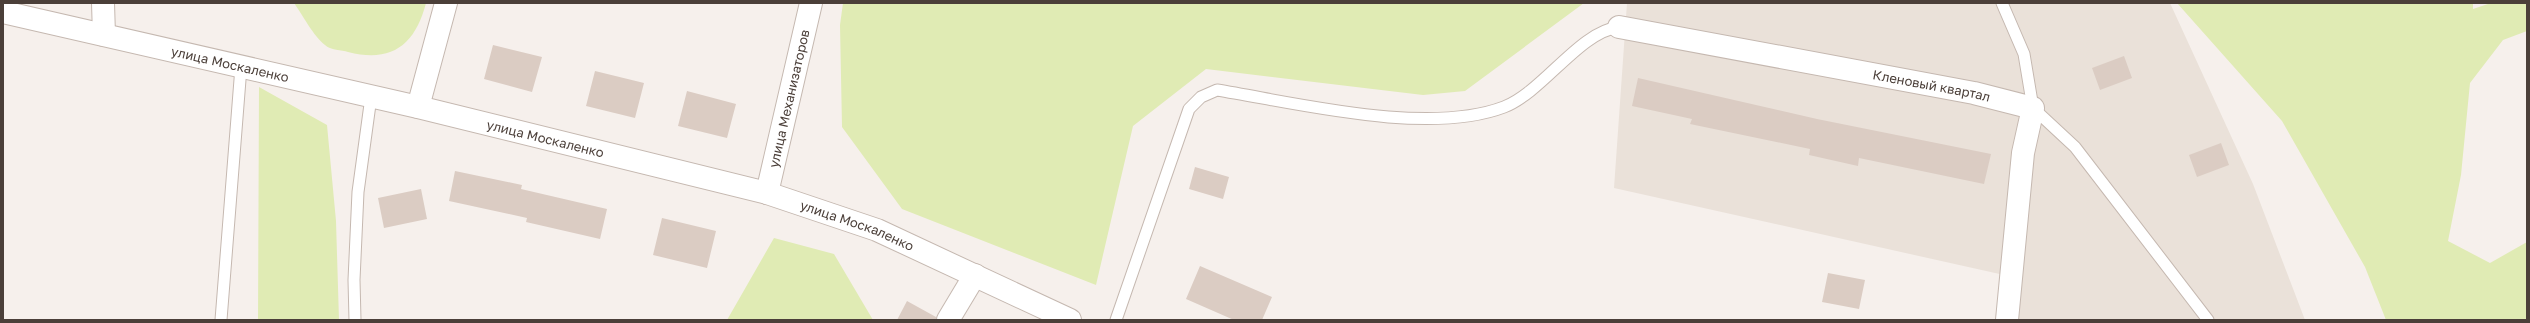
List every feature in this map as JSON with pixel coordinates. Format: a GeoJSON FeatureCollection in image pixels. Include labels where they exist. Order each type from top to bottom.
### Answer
{"type":"FeatureCollection","features":[{"type":"Feature","properties":{"kind":"street"},"geometry":{"type":"LineString","coordinates":[[103,3],[104,35]]}},
{"type":"Feature","properties":{"kind":"street"},"geometry":{"type":"LineString","coordinates":[[418,107],[446,3]]}},
{"type":"Feature","properties":{"kind":"street","name":"улица Механизаторов"},"geometry":{"type":"LineString","coordinates":[[767,193],[811,3]]}},
{"type":"Feature","properties":{"kind":"street","name":"улица Москаленко"},"geometry":{"type":"LineString","coordinates":[[3,12],[418,107],[767,193],[877,230],[1070,320]]}},
{"type":"Feature","properties":{"kind":"street","name":"Кленовый квартал"},"geometry":{"type":"LineString","coordinates":[[1619,27],[1974,93],[2033,108]]}},
{"type":"Feature","properties":{"kind":"street"},"geometry":{"type":"LineString","coordinates":[[2007,320],[2023,153],[2033,108]]}},
{"type":"Feature","properties":{"kind":"street"},"geometry":{"type":"LineString","coordinates":[[948,320],[975,275]]}},
{"type":"Feature","properties":{"kind":"lane"},"geometry":{"type":"LineString","coordinates":[[2002,3],[2024,54],[2033,108],[2075,147],[2208,320]]}},
{"type":"Feature","properties":{"kind":"lane"},"geometry":{"type":"LineString","coordinates":[[1116,320],[1189,109],[1201,97],[1217,90],[1383,116],[1449,119],[1504,107],[1547,78],[1591,38],[1607,28],[1619,27]]}},
{"type":"Feature","properties":{"kind":"lane"},"geometry":{"type":"LineString","coordinates":[[221,320],[241,67]]}},
{"type":"Feature","properties":{"kind":"lane"},"geometry":{"type":"LineString","coordinates":[[355,320],[354,280],[358,192],[371,97]]}},
{"type":"Feature","properties":{"kind":"shaded area"},"geometry":{"type":"Polygon","coordinates":[[[1627,3],[2170,3],[2253,184],[2305,320],[2018,320],[2022,279],[1614,188],[1627,3]]]}},
{"type":"Feature","properties":{"kind":"green space"},"geometry":{"type":"Polygon","coordinates":[[[294,3],[426,3],[421,18],[408,40],[389,52],[377,55],[364,55],[327,47],[308,25],[294,3]]]}},
{"type":"Feature","properties":{"kind":"green space"},"geometry":{"type":"Polygon","coordinates":[[[843,3],[1584,3],[1465,91],[1423,95],[1206,69],[1133,126],[1096,285],[902,209],[842,127],[840,25],[843,3]]]}},
{"type":"Feature","properties":{"kind":"green space"},"geometry":{"type":"Polygon","coordinates":[[[2177,3],[2473,3],[2473,9],[2491,3],[2527,3],[2527,31],[2503,40],[2470,83],[2461,175],[2448,241],[2490,263],[2527,242],[2527,320],[2386,320],[2365,267],[2282,121],[2177,3]]]}},
{"type":"Feature","properties":{"kind":"green space"},"geometry":{"type":"Polygon","coordinates":[[[259,87],[327,125],[336,221],[339,320],[258,320],[259,87]]]}},
{"type":"Feature","properties":{"kind":"green space"},"geometry":{"type":"Polygon","coordinates":[[[774,238],[834,254],[873,320],[727,320],[774,238]]]}},
{"type":"Feature","properties":{"kind":"building"},"geometry":{"type":"Polygon","coordinates":[[[493,45],[542,57],[532,92],[484,79],[493,45]]]}},
{"type":"Feature","properties":{"kind":"building"},"geometry":{"type":"Polygon","coordinates":[[[2124,56],[2132,78],[2100,90],[2092,68],[2124,56]]]}},
{"type":"Feature","properties":{"kind":"building"},"geometry":{"type":"Polygon","coordinates":[[[595,71],[644,83],[635,118],[586,106],[595,71]]]}},
{"type":"Feature","properties":{"kind":"building"},"geometry":{"type":"Polygon","coordinates":[[[1638,78],[1817,119],[1991,154],[1984,184],[1859,158],[1858,166],[1809,155],[1810,149],[1690,124],[1692,119],[1632,106],[1638,78]]]}},
{"type":"Feature","properties":{"kind":"building"},"geometry":{"type":"Polygon","coordinates":[[[687,91],[736,104],[727,138],[678,126],[687,91]]]}},
{"type":"Feature","properties":{"kind":"building"},"geometry":{"type":"Polygon","coordinates":[[[2221,143],[2229,165],[2197,177],[2189,155],[2221,143]]]}},
{"type":"Feature","properties":{"kind":"building"},"geometry":{"type":"Polygon","coordinates":[[[1195,167],[1229,177],[1223,199],[1189,189],[1195,167]]]}},
{"type":"Feature","properties":{"kind":"building"},"geometry":{"type":"Polygon","coordinates":[[[455,171],[522,185],[521,189],[607,209],[600,239],[526,222],[527,218],[449,201],[455,171]]]}},
{"type":"Feature","properties":{"kind":"building"},"geometry":{"type":"Polygon","coordinates":[[[421,189],[427,219],[384,228],[378,198],[421,189]]]}},
{"type":"Feature","properties":{"kind":"building"},"geometry":{"type":"Polygon","coordinates":[[[662,218],[716,231],[707,268],[653,255],[662,218]]]}},
{"type":"Feature","properties":{"kind":"building"},"geometry":{"type":"Polygon","coordinates":[[[1200,266],[1272,297],[1262,320],[1234,320],[1186,299],[1200,266]]]}},
{"type":"Feature","properties":{"kind":"building"},"geometry":{"type":"Polygon","coordinates":[[[1828,273],[1865,280],[1859,309],[1822,302],[1828,273]]]}},
{"type":"Feature","properties":{"kind":"building"},"geometry":{"type":"Polygon","coordinates":[[[907,301],[936,317],[936,320],[897,320],[907,301]]]}}]}
